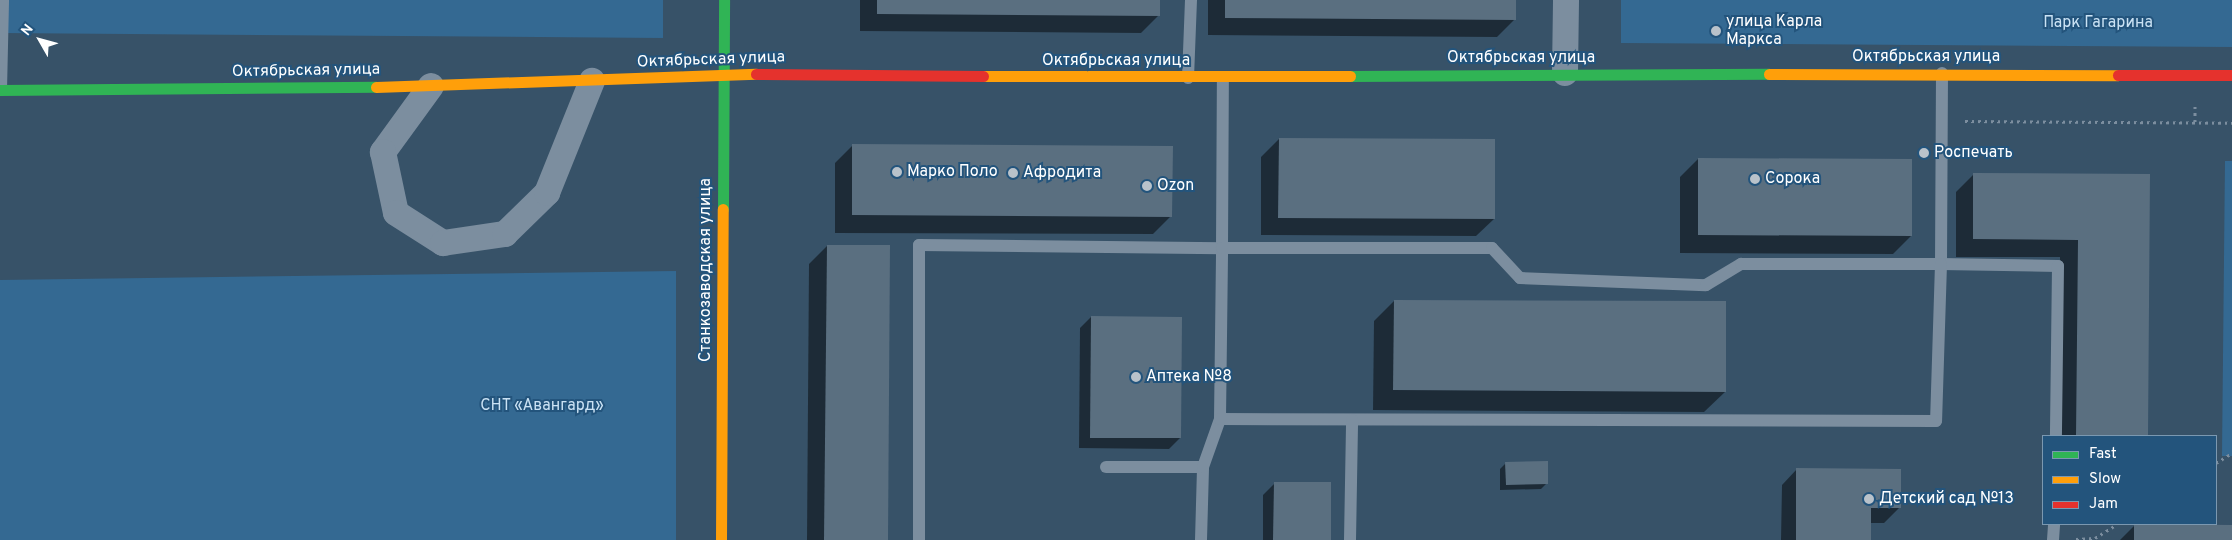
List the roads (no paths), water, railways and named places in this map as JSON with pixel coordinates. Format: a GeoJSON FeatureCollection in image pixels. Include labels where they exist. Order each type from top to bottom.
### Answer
{"type":"FeatureCollection","features":[{"type":"Feature","properties":{"kind":"main road","name":"Станкозаводская улица"},"geometry":{"type":"LineString","coordinates":[[721,540],[724,0]]}},
{"type":"Feature","properties":{"kind":"main road","name":"Октябрьская улица"},"geometry":{"type":"LineString","coordinates":[[1,90],[431,86],[723,74],[1188,78],[1565,73],[2232,74]]}},
{"type":"Feature","properties":{"kind":"street"},"geometry":{"type":"LineString","coordinates":[[1565,73],[1566,0]]}},
{"type":"Feature","properties":{"kind":"street"},"geometry":{"type":"LineString","coordinates":[[431,86],[383,152],[396,213],[443,243],[505,234],[547,193],[592,80]]}},
{"type":"Feature","properties":{"kind":"lane"},"geometry":{"type":"LineString","coordinates":[[1,90],[3,0]]}},
{"type":"Feature","properties":{"kind":"lane"},"geometry":{"type":"LineString","coordinates":[[1188,78],[1191,0]]}},
{"type":"Feature","properties":{"kind":"lane"},"geometry":{"type":"LineString","coordinates":[[1220,419],[1936,421],[1941,264],[1942,73]]}},
{"type":"Feature","properties":{"kind":"lane"},"geometry":{"type":"LineString","coordinates":[[1201,540],[1203,467],[1220,419],[1223,77]]}},
{"type":"Feature","properties":{"kind":"lane"},"geometry":{"type":"LineString","coordinates":[[919,540],[920,245],[1492,248],[1520,278],[1706,285],[1741,264],[2058,266],[2056,435]]}},
{"type":"Feature","properties":{"kind":"lane"},"geometry":{"type":"LineString","coordinates":[[1350,540],[1352,420]]}},
{"type":"Feature","properties":{"kind":"lane"},"geometry":{"type":"LineString","coordinates":[[1106,468],[1203,467]]}},
{"type":"Feature","properties":{"kind":"lane"},"geometry":{"type":"LineString","coordinates":[[2053,540],[2054,525]]}},
{"type":"Feature","properties":{"kind":"place","name":"улица Карла Маркса"},"geometry":{"type":"Point","coordinates":[1716,31]}},
{"type":"Feature","properties":{"kind":"place","name":"Роспечать"},"geometry":{"type":"Point","coordinates":[1924,153]}},
{"type":"Feature","properties":{"kind":"place","name":"Марко Поло"},"geometry":{"type":"Point","coordinates":[897,172]}},
{"type":"Feature","properties":{"kind":"place","name":"Афродита"},"geometry":{"type":"Point","coordinates":[1013,173]}},
{"type":"Feature","properties":{"kind":"place","name":"Сорока"},"geometry":{"type":"Point","coordinates":[1755,179]}},
{"type":"Feature","properties":{"kind":"place","name":"Ozon"},"geometry":{"type":"Point","coordinates":[1147,186]}},
{"type":"Feature","properties":{"kind":"place","name":"Аптека №8"},"geometry":{"type":"Point","coordinates":[1136,377]}},
{"type":"Feature","properties":{"kind":"place","name":"Детский сад №13"},"geometry":{"type":"Point","coordinates":[1869,499]}},
{"type":"Feature","properties":{"kind":"park label","name":"Парк Гагарина"},"geometry":{"type":"Point","coordinates":[2098,23]}},
{"type":"Feature","properties":{"kind":"park label","name":"СНТ «Авангард»"},"geometry":{"type":"Point","coordinates":[542,406]}}]}
